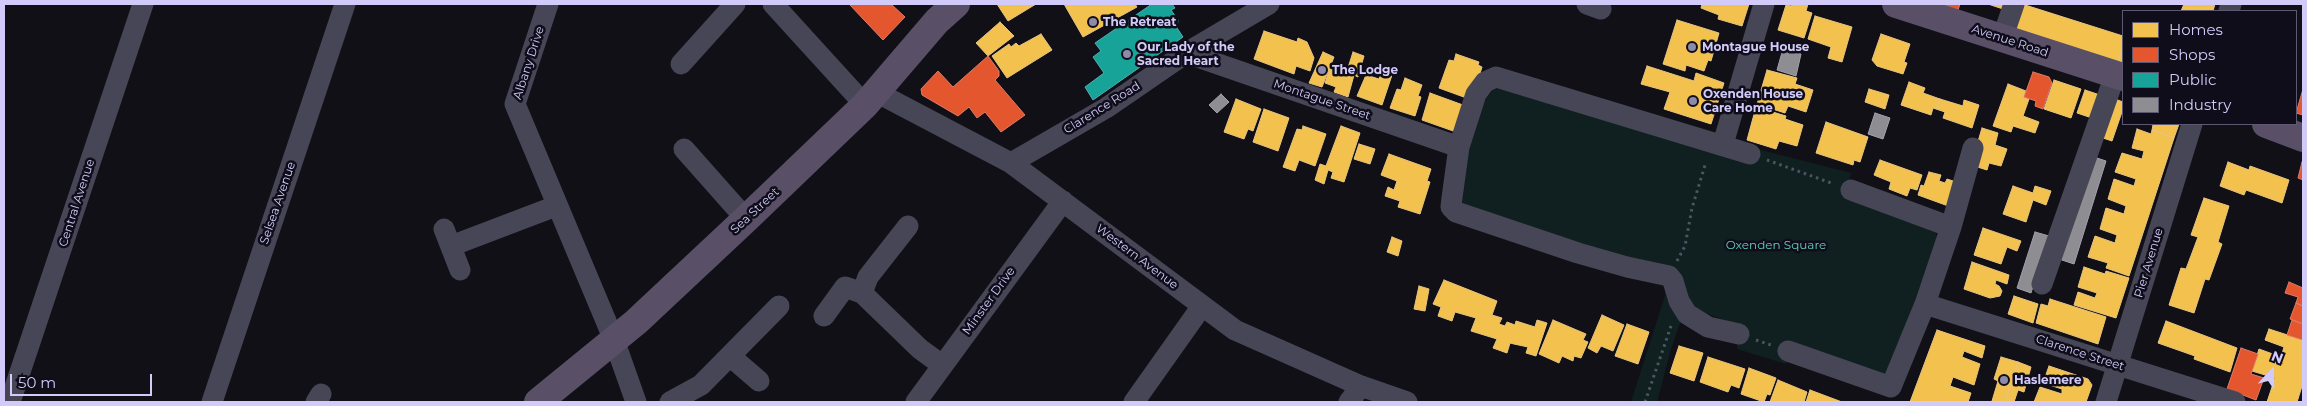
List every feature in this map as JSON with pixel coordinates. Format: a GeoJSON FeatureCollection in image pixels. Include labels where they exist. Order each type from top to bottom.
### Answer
{"type":"FeatureCollection","features":[{"type":"Feature","properties":{"kind":"main road","name":"Sea Street"},"geometry":{"type":"LineString","coordinates":[[538,402],[636,322],[746,219],[870,98],[937,21],[956,4]]}},
{"type":"Feature","properties":{"kind":"main road","name":"Avenue Road"},"geometry":{"type":"LineString","coordinates":[[1896,4],[2119,76]]}},
{"type":"Feature","properties":{"kind":"main road"},"geometry":{"type":"LineString","coordinates":[[2270,125],[2303,138]]}},
{"type":"Feature","properties":{"kind":"street","name":"Central Avenue"},"geometry":{"type":"LineString","coordinates":[[10,402],[143,4]]}},
{"type":"Feature","properties":{"kind":"street","name":"Selsea Avenue"},"geometry":{"type":"LineString","coordinates":[[212,402],[345,4]]}},
{"type":"Feature","properties":{"kind":"street","name":"Albany Drive"},"geometry":{"type":"LineString","coordinates":[[548,4],[515,104],[556,206],[614,340],[636,402]]}},
{"type":"Feature","properties":{"kind":"street"},"geometry":{"type":"LineString","coordinates":[[681,64],[735,4]]}},
{"type":"Feature","properties":{"kind":"street","name":"Western Avenue"},"geometry":{"type":"LineString","coordinates":[[773,4],[809,44],[870,98],[1011,163],[1235,330],[1355,394],[1407,402]]}},
{"type":"Feature","properties":{"kind":"street","name":"Clarence Road"},"geometry":{"type":"LineString","coordinates":[[1011,163],[1106,108],[1186,53],[1269,4]]}},
{"type":"Feature","properties":{"kind":"street"},"geometry":{"type":"LineString","coordinates":[[1723,144],[1764,4]]}},
{"type":"Feature","properties":{"kind":"street"},"geometry":{"type":"LineString","coordinates":[[2002,39],[2014,4]]}},
{"type":"Feature","properties":{"kind":"street","name":"Montague Street"},"geometry":{"type":"LineString","coordinates":[[1186,53],[1459,147]]}},
{"type":"Feature","properties":{"kind":"street"},"geometry":{"type":"LineString","coordinates":[[2042,284],[2119,76]]}},
{"type":"Feature","properties":{"kind":"street"},"geometry":{"type":"LineString","coordinates":[[1739,334],[1708,327],[1686,314],[1679,301],[1673,281],[1669,276],[1610,262],[1456,212],[1452,206],[1452,198],[1459,147],[1476,94],[1485,82],[1496,77],[1723,144],[1750,154]]}},
{"type":"Feature","properties":{"kind":"street","name":"Pier Avenue"},"geometry":{"type":"LineString","coordinates":[[2106,402],[2192,125]]}},
{"type":"Feature","properties":{"kind":"street"},"geometry":{"type":"LineString","coordinates":[[1788,351],[1892,395],[1951,227],[1973,148]]}},
{"type":"Feature","properties":{"kind":"street"},"geometry":{"type":"LineString","coordinates":[[684,149],[746,219]]}},
{"type":"Feature","properties":{"kind":"street"},"geometry":{"type":"LineString","coordinates":[[1851,190],[1951,227]]}},
{"type":"Feature","properties":{"kind":"street","name":"Minster Drive"},"geometry":{"type":"LineString","coordinates":[[916,402],[1063,201]]}},
{"type":"Feature","properties":{"kind":"street"},"geometry":{"type":"LineString","coordinates":[[460,270],[447,238],[556,206]]}},
{"type":"Feature","properties":{"kind":"street"},"geometry":{"type":"LineString","coordinates":[[862,293],[868,277],[908,226]]}},
{"type":"Feature","properties":{"kind":"street"},"geometry":{"type":"LineString","coordinates":[[824,316],[845,287],[862,293],[920,350],[942,365]]}},
{"type":"Feature","properties":{"kind":"street","name":"Clarence Street"},"geometry":{"type":"LineString","coordinates":[[1925,304],[2235,402]]}},
{"type":"Feature","properties":{"kind":"street"},"geometry":{"type":"LineString","coordinates":[[670,402],[701,385],[779,306]]}},
{"type":"Feature","properties":{"kind":"street"},"geometry":{"type":"LineString","coordinates":[[1134,402],[1202,306]]}},
{"type":"Feature","properties":{"kind":"street"},"geometry":{"type":"LineString","coordinates":[[730,356],[759,381]]}},
{"type":"Feature","properties":{"kind":"path"},"geometry":{"type":"LineString","coordinates":[[1669,276],[1685,246],[1692,208],[1709,152],[1723,144]]}},
{"type":"Feature","properties":{"kind":"path"},"geometry":{"type":"LineString","coordinates":[[1750,154],[1851,190]]}},
{"type":"Feature","properties":{"kind":"path"},"geometry":{"type":"LineString","coordinates":[[1645,402],[1679,301]]}},
{"type":"Feature","properties":{"kind":"path"},"geometry":{"type":"LineString","coordinates":[[1739,334],[1788,351]]}},
{"type":"Feature","properties":{"kind":"green space","name":"Oxenden Square"},"geometry":{"type":"Polygon","coordinates":[[[1511,86],[1851,173],[1848,183],[1936,229],[1937,241],[1889,369],[1883,377],[1794,348],[1786,364],[1737,349],[1738,325],[1686,306],[1671,349],[1657,402],[1631,402],[1668,286],[1462,206],[1469,149],[1485,100],[1493,90],[1511,86]]]}},
{"type":"Feature","properties":{"kind":"building: Homes"},"geometry":{"type":"Polygon","coordinates":[[[997,4],[1036,4],[1008,21],[997,4]]]}},
{"type":"Feature","properties":{"kind":"building: Homes","name":"The Retreat"},"geometry":{"type":"Polygon","coordinates":[[[1064,4],[1135,4],[1137,7],[1083,37],[1064,4]]]}},
{"type":"Feature","properties":{"kind":"building: Homes"},"geometry":{"type":"Polygon","coordinates":[[[1702,4],[1749,4],[1742,26],[1718,19],[1719,15],[1701,8],[1702,4]]]}},
{"type":"Feature","properties":{"kind":"building: Homes"},"geometry":{"type":"Polygon","coordinates":[[[1792,4],[1808,4],[1806,11],[1812,13],[1804,38],[1778,30],[1786,5],[1791,6],[1792,4]]]}},
{"type":"Feature","properties":{"kind":"building: Homes"},"geometry":{"type":"Polygon","coordinates":[[[1988,4],[2005,4],[2003,9],[1988,4]]]}},
{"type":"Feature","properties":{"kind":"building: Homes"},"geometry":{"type":"Polygon","coordinates":[[[2022,4],[2122,36],[2122,49],[2118,62],[2011,29],[2022,4]]]}},
{"type":"Feature","properties":{"kind":"building: Homes"},"geometry":{"type":"Polygon","coordinates":[[[2184,4],[2215,4],[2213,10],[2181,10],[2184,4]]]}},
{"type":"Feature","properties":{"kind":"building: Homes"},"geometry":{"type":"Polygon","coordinates":[[[1815,16],[1852,27],[1842,62],[1828,58],[1831,47],[1808,39],[1815,16]]]}},
{"type":"Feature","properties":{"kind":"building: Homes","name":"Montague House"},"geometry":{"type":"Polygon","coordinates":[[[1677,20],[1719,33],[1711,61],[1708,60],[1704,71],[1686,65],[1685,71],[1663,64],[1677,20]]]}},
{"type":"Feature","properties":{"kind":"building: Homes"},"geometry":{"type":"Polygon","coordinates":[[[1000,22],[1014,36],[988,56],[976,43],[1000,22]]]}},
{"type":"Feature","properties":{"kind":"building: Homes"},"geometry":{"type":"Polygon","coordinates":[[[1264,31],[1297,42],[1298,38],[1307,42],[1314,58],[1310,71],[1296,66],[1294,74],[1254,59],[1264,31]]]}},
{"type":"Feature","properties":{"kind":"building: Homes"},"geometry":{"type":"Polygon","coordinates":[[[1041,34],[1052,50],[1007,78],[992,56],[1009,44],[1011,47],[1016,43],[1019,46],[1041,34]]]}},
{"type":"Feature","properties":{"kind":"building: Homes"},"geometry":{"type":"Polygon","coordinates":[[[1881,34],[1910,44],[1904,62],[1907,63],[1903,74],[1877,66],[1872,60],[1881,34]]]}},
{"type":"Feature","properties":{"kind":"building: Homes"},"geometry":{"type":"Polygon","coordinates":[[[2122,49],[2122,64],[2118,62],[2122,49]]]}},
{"type":"Feature","properties":{"kind":"building: Homes","name":"The Lodge"},"geometry":{"type":"Polygon","coordinates":[[[1323,52],[1334,57],[1322,87],[1309,83],[1323,52]]]}},
{"type":"Feature","properties":{"kind":"building: Homes"},"geometry":{"type":"Polygon","coordinates":[[[1353,52],[1364,56],[1358,77],[1354,75],[1348,97],[1334,92],[1336,87],[1325,83],[1331,65],[1347,71],[1353,52]]]}},
{"type":"Feature","properties":{"kind":"building: Homes"},"geometry":{"type":"Polygon","coordinates":[[[1456,54],[1479,62],[1478,65],[1482,67],[1472,100],[1439,88],[1449,60],[1454,61],[1456,54]]]}},
{"type":"Feature","properties":{"kind":"building: Homes","name":"Oxenden House Care Home"},"geometry":{"type":"Polygon","coordinates":[[[1647,66],[1694,81],[1696,73],[1724,83],[1711,124],[1664,109],[1670,92],[1641,84],[1647,66]]]}},
{"type":"Feature","properties":{"kind":"building: Homes"},"geometry":{"type":"Polygon","coordinates":[[[1767,70],[1797,78],[1795,84],[1813,90],[1806,112],[1788,106],[1785,113],[1757,104],[1767,70]]]}},
{"type":"Feature","properties":{"kind":"building: Homes"},"geometry":{"type":"Polygon","coordinates":[[[1382,71],[1392,75],[1382,105],[1357,96],[1366,75],[1379,79],[1382,71]]]}},
{"type":"Feature","properties":{"kind":"building: Homes"},"geometry":{"type":"Polygon","coordinates":[[[1405,78],[1422,85],[1418,96],[1421,97],[1415,116],[1390,108],[1397,89],[1401,90],[1405,78]]]}},
{"type":"Feature","properties":{"kind":"building: Homes"},"geometry":{"type":"Polygon","coordinates":[[[2054,80],[2081,89],[2071,118],[2044,109],[2054,80]]]}},
{"type":"Feature","properties":{"kind":"building: Homes"},"geometry":{"type":"Polygon","coordinates":[[[1909,82],[1925,88],[1923,93],[1940,99],[1936,109],[1933,108],[1931,115],[1901,105],[1909,82]]]}},
{"type":"Feature","properties":{"kind":"building: Homes"},"geometry":{"type":"Polygon","coordinates":[[[2008,84],[2026,91],[2024,97],[2029,99],[2023,116],[2039,122],[2035,133],[2013,126],[2011,132],[1993,126],[2008,84]]]}},
{"type":"Feature","properties":{"kind":"building: Homes"},"geometry":{"type":"Polygon","coordinates":[[[1869,89],[1889,95],[1885,109],[1865,102],[1869,89]]]}},
{"type":"Feature","properties":{"kind":"building: Homes"},"geometry":{"type":"Polygon","coordinates":[[[2085,90],[2100,95],[2092,118],[2077,113],[2085,90]]]}},
{"type":"Feature","properties":{"kind":"building: Homes"},"geometry":{"type":"Polygon","coordinates":[[[1430,93],[1463,105],[1456,132],[1422,120],[1430,93]]]}},
{"type":"Feature","properties":{"kind":"building: Homes"},"geometry":{"type":"Polygon","coordinates":[[[2110,97],[2122,102],[2122,112],[2112,141],[2097,136],[2110,97]]]}},
{"type":"Feature","properties":{"kind":"building: Homes"},"geometry":{"type":"Polygon","coordinates":[[[1236,99],[1261,109],[1253,131],[1248,129],[1244,139],[1224,132],[1236,99]]]}},
{"type":"Feature","properties":{"kind":"building: Homes"},"geometry":{"type":"Polygon","coordinates":[[[1940,99],[1963,106],[1964,100],[1979,105],[1972,128],[1943,118],[1945,112],[1936,109],[1940,99]]]}},
{"type":"Feature","properties":{"kind":"building: Homes"},"geometry":{"type":"Polygon","coordinates":[[[1756,107],[1786,116],[1785,119],[1803,125],[1797,146],[1779,141],[1776,149],[1747,140],[1756,107]]]}},
{"type":"Feature","properties":{"kind":"building: Homes"},"geometry":{"type":"Polygon","coordinates":[[[1264,109],[1289,118],[1278,151],[1253,142],[1264,109]]]}},
{"type":"Feature","properties":{"kind":"building: Homes"},"geometry":{"type":"Polygon","coordinates":[[[1826,122],[1868,137],[1860,162],[1854,160],[1853,165],[1816,153],[1826,122]]]}},
{"type":"Feature","properties":{"kind":"building: Homes"},"geometry":{"type":"Polygon","coordinates":[[[2153,125],[2179,125],[2174,138],[2152,130],[2153,125]]]}},
{"type":"Feature","properties":{"kind":"building: Homes"},"geometry":{"type":"Polygon","coordinates":[[[1303,126],[1326,134],[1315,166],[1299,160],[1295,171],[1283,167],[1297,129],[1302,130],[1303,126]]]}},
{"type":"Feature","properties":{"kind":"building: Homes"},"geometry":{"type":"Polygon","coordinates":[[[1341,126],[1360,133],[1344,182],[1331,178],[1333,172],[1328,170],[1324,184],[1315,180],[1320,164],[1326,166],[1341,126]]]}},
{"type":"Feature","properties":{"kind":"building: Homes"},"geometry":{"type":"Polygon","coordinates":[[[1982,128],[1998,133],[1995,145],[2007,149],[2001,166],[1989,163],[1987,170],[1971,165],[1982,128]]]}},
{"type":"Feature","properties":{"kind":"building: Homes"},"geometry":{"type":"Polygon","coordinates":[[[2137,129],[2151,134],[2152,130],[2174,138],[2129,276],[2106,268],[2108,263],[2088,257],[2095,236],[2115,243],[2117,235],[2100,229],[2106,208],[2124,214],[2126,206],[2108,199],[2114,179],[2134,186],[2136,179],[2115,172],[2122,153],[2142,159],[2144,151],[2132,148],[2137,129]]]}},
{"type":"Feature","properties":{"kind":"building: Homes"},"geometry":{"type":"Polygon","coordinates":[[[1359,144],[1375,149],[1370,164],[1354,159],[1359,144]]]}},
{"type":"Feature","properties":{"kind":"building: Homes"},"geometry":{"type":"Polygon","coordinates":[[[1389,154],[1431,169],[1427,181],[1430,182],[1420,214],[1398,207],[1400,201],[1385,196],[1388,187],[1394,190],[1397,181],[1381,175],[1389,154]]]}},
{"type":"Feature","properties":{"kind":"building: Homes"},"geometry":{"type":"Polygon","coordinates":[[[1880,160],[1922,175],[1917,190],[1910,188],[1907,196],[1889,189],[1891,182],[1874,175],[1880,160]]]}},
{"type":"Feature","properties":{"kind":"building: Homes"},"geometry":{"type":"Polygon","coordinates":[[[2228,162],[2249,170],[2250,166],[2289,180],[2282,203],[2246,190],[2244,195],[2220,186],[2228,162]]]}},
{"type":"Feature","properties":{"kind":"building: Homes"},"geometry":{"type":"Polygon","coordinates":[[[1929,172],[1941,175],[1939,181],[1945,183],[1947,179],[1959,183],[1951,207],[1918,195],[1921,185],[1924,186],[1929,172]]]}},
{"type":"Feature","properties":{"kind":"building: Homes"},"geometry":{"type":"Polygon","coordinates":[[[2013,186],[2033,193],[2035,186],[2051,191],[2046,205],[2033,200],[2026,222],[2003,214],[2013,186]]]}},
{"type":"Feature","properties":{"kind":"building: Homes"},"geometry":{"type":"Polygon","coordinates":[[[2204,198],[2229,206],[2218,242],[2222,244],[2209,280],[2205,279],[2194,313],[2169,305],[2181,268],[2186,269],[2198,237],[2191,235],[2204,198]]]}},
{"type":"Feature","properties":{"kind":"building: Homes"},"geometry":{"type":"Polygon","coordinates":[[[1983,228],[2021,241],[2017,251],[2007,247],[2001,264],[1974,255],[1983,228]]]}},
{"type":"Feature","properties":{"kind":"building: Homes"},"geometry":{"type":"Polygon","coordinates":[[[1392,237],[1402,241],[1398,256],[1387,252],[1392,237]]]}},
{"type":"Feature","properties":{"kind":"building: Homes"},"geometry":{"type":"Polygon","coordinates":[[[1972,262],[2009,275],[2007,284],[1996,280],[1995,284],[2002,291],[2000,296],[1990,298],[1964,289],[1972,262]]]}},
{"type":"Feature","properties":{"kind":"building: Homes"},"geometry":{"type":"Polygon","coordinates":[[[2084,267],[2105,274],[2106,271],[2129,278],[2116,318],[2074,305],[2078,292],[2095,298],[2097,293],[2078,287],[2084,267]]]}},
{"type":"Feature","properties":{"kind":"building: Homes"},"geometry":{"type":"Polygon","coordinates":[[[1444,280],[1497,301],[1492,315],[1502,318],[1499,324],[1505,326],[1507,322],[1515,325],[1516,321],[1535,327],[1537,320],[1547,323],[1536,356],[1526,353],[1528,347],[1510,343],[1507,353],[1493,348],[1497,339],[1471,331],[1476,318],[1455,312],[1452,321],[1438,316],[1441,307],[1433,304],[1444,280]]]}},
{"type":"Feature","properties":{"kind":"building: Homes"},"geometry":{"type":"Polygon","coordinates":[[[1419,286],[1429,289],[1425,311],[1414,309],[1419,286]]]}},
{"type":"Feature","properties":{"kind":"building: Homes"},"geometry":{"type":"Polygon","coordinates":[[[2014,296],[2038,304],[2033,323],[2008,314],[2014,296]]]}},
{"type":"Feature","properties":{"kind":"building: Homes"},"geometry":{"type":"Polygon","coordinates":[[[2050,299],[2106,317],[2098,344],[2036,323],[2041,304],[2048,306],[2050,299]]]}},
{"type":"Feature","properties":{"kind":"building: Homes"},"geometry":{"type":"Polygon","coordinates":[[[1602,315],[1624,325],[1613,351],[1601,346],[1597,353],[1588,348],[1602,315]]]}},
{"type":"Feature","properties":{"kind":"building: Homes"},"geometry":{"type":"Polygon","coordinates":[[[1553,320],[1586,334],[1583,340],[1588,342],[1581,358],[1574,356],[1573,361],[1562,356],[1559,363],[1539,354],[1553,320]]]}},
{"type":"Feature","properties":{"kind":"building: Homes"},"geometry":{"type":"Polygon","coordinates":[[[2166,321],[2237,348],[2230,372],[2194,359],[2195,356],[2158,343],[2166,321]]]}},
{"type":"Feature","properties":{"kind":"building: Homes"},"geometry":{"type":"Polygon","coordinates":[[[1627,324],[1649,332],[1638,364],[1615,356],[1627,324]]]}},
{"type":"Feature","properties":{"kind":"building: Homes"},"geometry":{"type":"Polygon","coordinates":[[[2269,329],[2303,340],[2303,383],[2297,402],[2267,402],[2275,378],[2252,371],[2259,349],[2281,357],[2284,347],[2265,340],[2269,329]]]}},
{"type":"Feature","properties":{"kind":"building: Homes"},"geometry":{"type":"Polygon","coordinates":[[[1937,330],[1985,346],[1982,358],[1964,351],[1962,357],[1980,364],[1974,385],[1953,377],[1950,386],[1971,393],[1968,402],[1910,402],[1937,330]]]}},
{"type":"Feature","properties":{"kind":"building: Homes"},"geometry":{"type":"Polygon","coordinates":[[[1679,346],[1703,353],[1694,381],[1670,373],[1679,346]]]}},
{"type":"Feature","properties":{"kind":"building: Homes"},"geometry":{"type":"Polygon","coordinates":[[[1708,357],[1745,369],[1739,388],[1731,385],[1728,392],[1700,382],[1708,357]]]}},
{"type":"Feature","properties":{"kind":"building: Homes","name":"Haslemere"},"geometry":{"type":"Polygon","coordinates":[[[2001,357],[2018,362],[2005,402],[1995,402],[1992,401],[1998,381],[1994,379],[2001,357]]]}},
{"type":"Feature","properties":{"kind":"building: Homes"},"geometry":{"type":"Polygon","coordinates":[[[2018,362],[2031,367],[2024,392],[2018,390],[2014,402],[2005,402],[2018,362]]]}},
{"type":"Feature","properties":{"kind":"building: Homes"},"geometry":{"type":"Polygon","coordinates":[[[2049,366],[2088,379],[2092,385],[2086,402],[2034,402],[2040,387],[2062,394],[2062,389],[2043,383],[2049,366]]]}},
{"type":"Feature","properties":{"kind":"building: Homes"},"geometry":{"type":"Polygon","coordinates":[[[1749,368],[1776,378],[1770,395],[1767,394],[1764,402],[1741,394],[1749,368]]]}},
{"type":"Feature","properties":{"kind":"building: Homes"},"geometry":{"type":"Polygon","coordinates":[[[1778,380],[1807,392],[1804,402],[1770,402],[1778,380]]]}},
{"type":"Feature","properties":{"kind":"building: Homes"},"geometry":{"type":"Polygon","coordinates":[[[1810,390],[1842,402],[1806,402],[1810,390]]]}},
{"type":"Feature","properties":{"kind":"building: Shops"},"geometry":{"type":"Polygon","coordinates":[[[849,4],[891,4],[905,17],[883,40],[849,4]]]}},
{"type":"Feature","properties":{"kind":"building: Shops"},"geometry":{"type":"Polygon","coordinates":[[[1939,4],[1960,4],[1958,10],[1939,4]]]}},
{"type":"Feature","properties":{"kind":"building: Shops"},"geometry":{"type":"Polygon","coordinates":[[[988,56],[999,71],[999,76],[995,80],[1025,115],[1001,132],[985,112],[977,118],[969,107],[958,116],[922,95],[921,89],[938,71],[953,87],[988,56]]]}},
{"type":"Feature","properties":{"kind":"building: Shops"},"geometry":{"type":"Polygon","coordinates":[[[2033,72],[2049,77],[2052,83],[2043,109],[2035,106],[2036,101],[2024,97],[2033,72]]]}},
{"type":"Feature","properties":{"kind":"building: Shops"},"geometry":{"type":"Polygon","coordinates":[[[2303,89],[2303,115],[2297,113],[2303,89]]]}},
{"type":"Feature","properties":{"kind":"building: Shops"},"geometry":{"type":"Polygon","coordinates":[[[2303,162],[2303,180],[2298,178],[2303,162]]]}},
{"type":"Feature","properties":{"kind":"building: Shops"},"geometry":{"type":"Polygon","coordinates":[[[2289,282],[2303,288],[2303,306],[2296,303],[2298,297],[2285,293],[2289,282]]]}},
{"type":"Feature","properties":{"kind":"building: Shops"},"geometry":{"type":"Polygon","coordinates":[[[2296,303],[2303,306],[2303,324],[2290,319],[2296,303]]]}},
{"type":"Feature","properties":{"kind":"building: Shops"},"geometry":{"type":"Polygon","coordinates":[[[2292,320],[2303,324],[2303,340],[2287,335],[2292,320]]]}},
{"type":"Feature","properties":{"kind":"building: Shops"},"geometry":{"type":"Polygon","coordinates":[[[2241,348],[2258,354],[2251,374],[2264,378],[2256,400],[2227,389],[2241,348]]]}},
{"type":"Feature","properties":{"kind":"building: Public","name":"Our Lady of the Sacred Heart"},"geometry":{"type":"Polygon","coordinates":[[[1152,4],[1172,4],[1175,8],[1171,10],[1178,20],[1177,28],[1183,37],[1093,100],[1085,87],[1104,73],[1093,57],[1101,51],[1095,43],[1152,4]]]}},
{"type":"Feature","properties":{"kind":"building: Industry"},"geometry":{"type":"Polygon","coordinates":[[[1783,49],[1801,54],[1796,76],[1777,70],[1783,49]]]}},
{"type":"Feature","properties":{"kind":"building: Industry"},"geometry":{"type":"Polygon","coordinates":[[[1221,94],[1229,102],[1217,113],[1209,105],[1221,94]]]}},
{"type":"Feature","properties":{"kind":"building: Industry"},"geometry":{"type":"Polygon","coordinates":[[[1875,113],[1890,118],[1883,139],[1868,134],[1875,113]]]}},
{"type":"Feature","properties":{"kind":"building: Industry"},"geometry":{"type":"Polygon","coordinates":[[[2091,156],[2106,161],[2074,264],[2059,259],[2091,156]]]}},
{"type":"Feature","properties":{"kind":"building: Industry"},"geometry":{"type":"Polygon","coordinates":[[[2035,232],[2049,236],[2031,293],[2017,288],[2035,232]]]}},
{"type":"Feature","properties":{"kind":"place","name":"The Retreat"},"geometry":{"type":"Point","coordinates":[1093,22]}},
{"type":"Feature","properties":{"kind":"place","name":"Montague House"},"geometry":{"type":"Point","coordinates":[1692,47]}},
{"type":"Feature","properties":{"kind":"place","name":"Our Lady of the Sacred Heart"},"geometry":{"type":"Point","coordinates":[1127,54]}},
{"type":"Feature","properties":{"kind":"place","name":"The Lodge"},"geometry":{"type":"Point","coordinates":[1322,70]}},
{"type":"Feature","properties":{"kind":"place","name":"Oxenden House Care Home"},"geometry":{"type":"Point","coordinates":[1693,101]}},
{"type":"Feature","properties":{"kind":"place","name":"Haslemere"},"geometry":{"type":"Point","coordinates":[2004,380]}}]}
